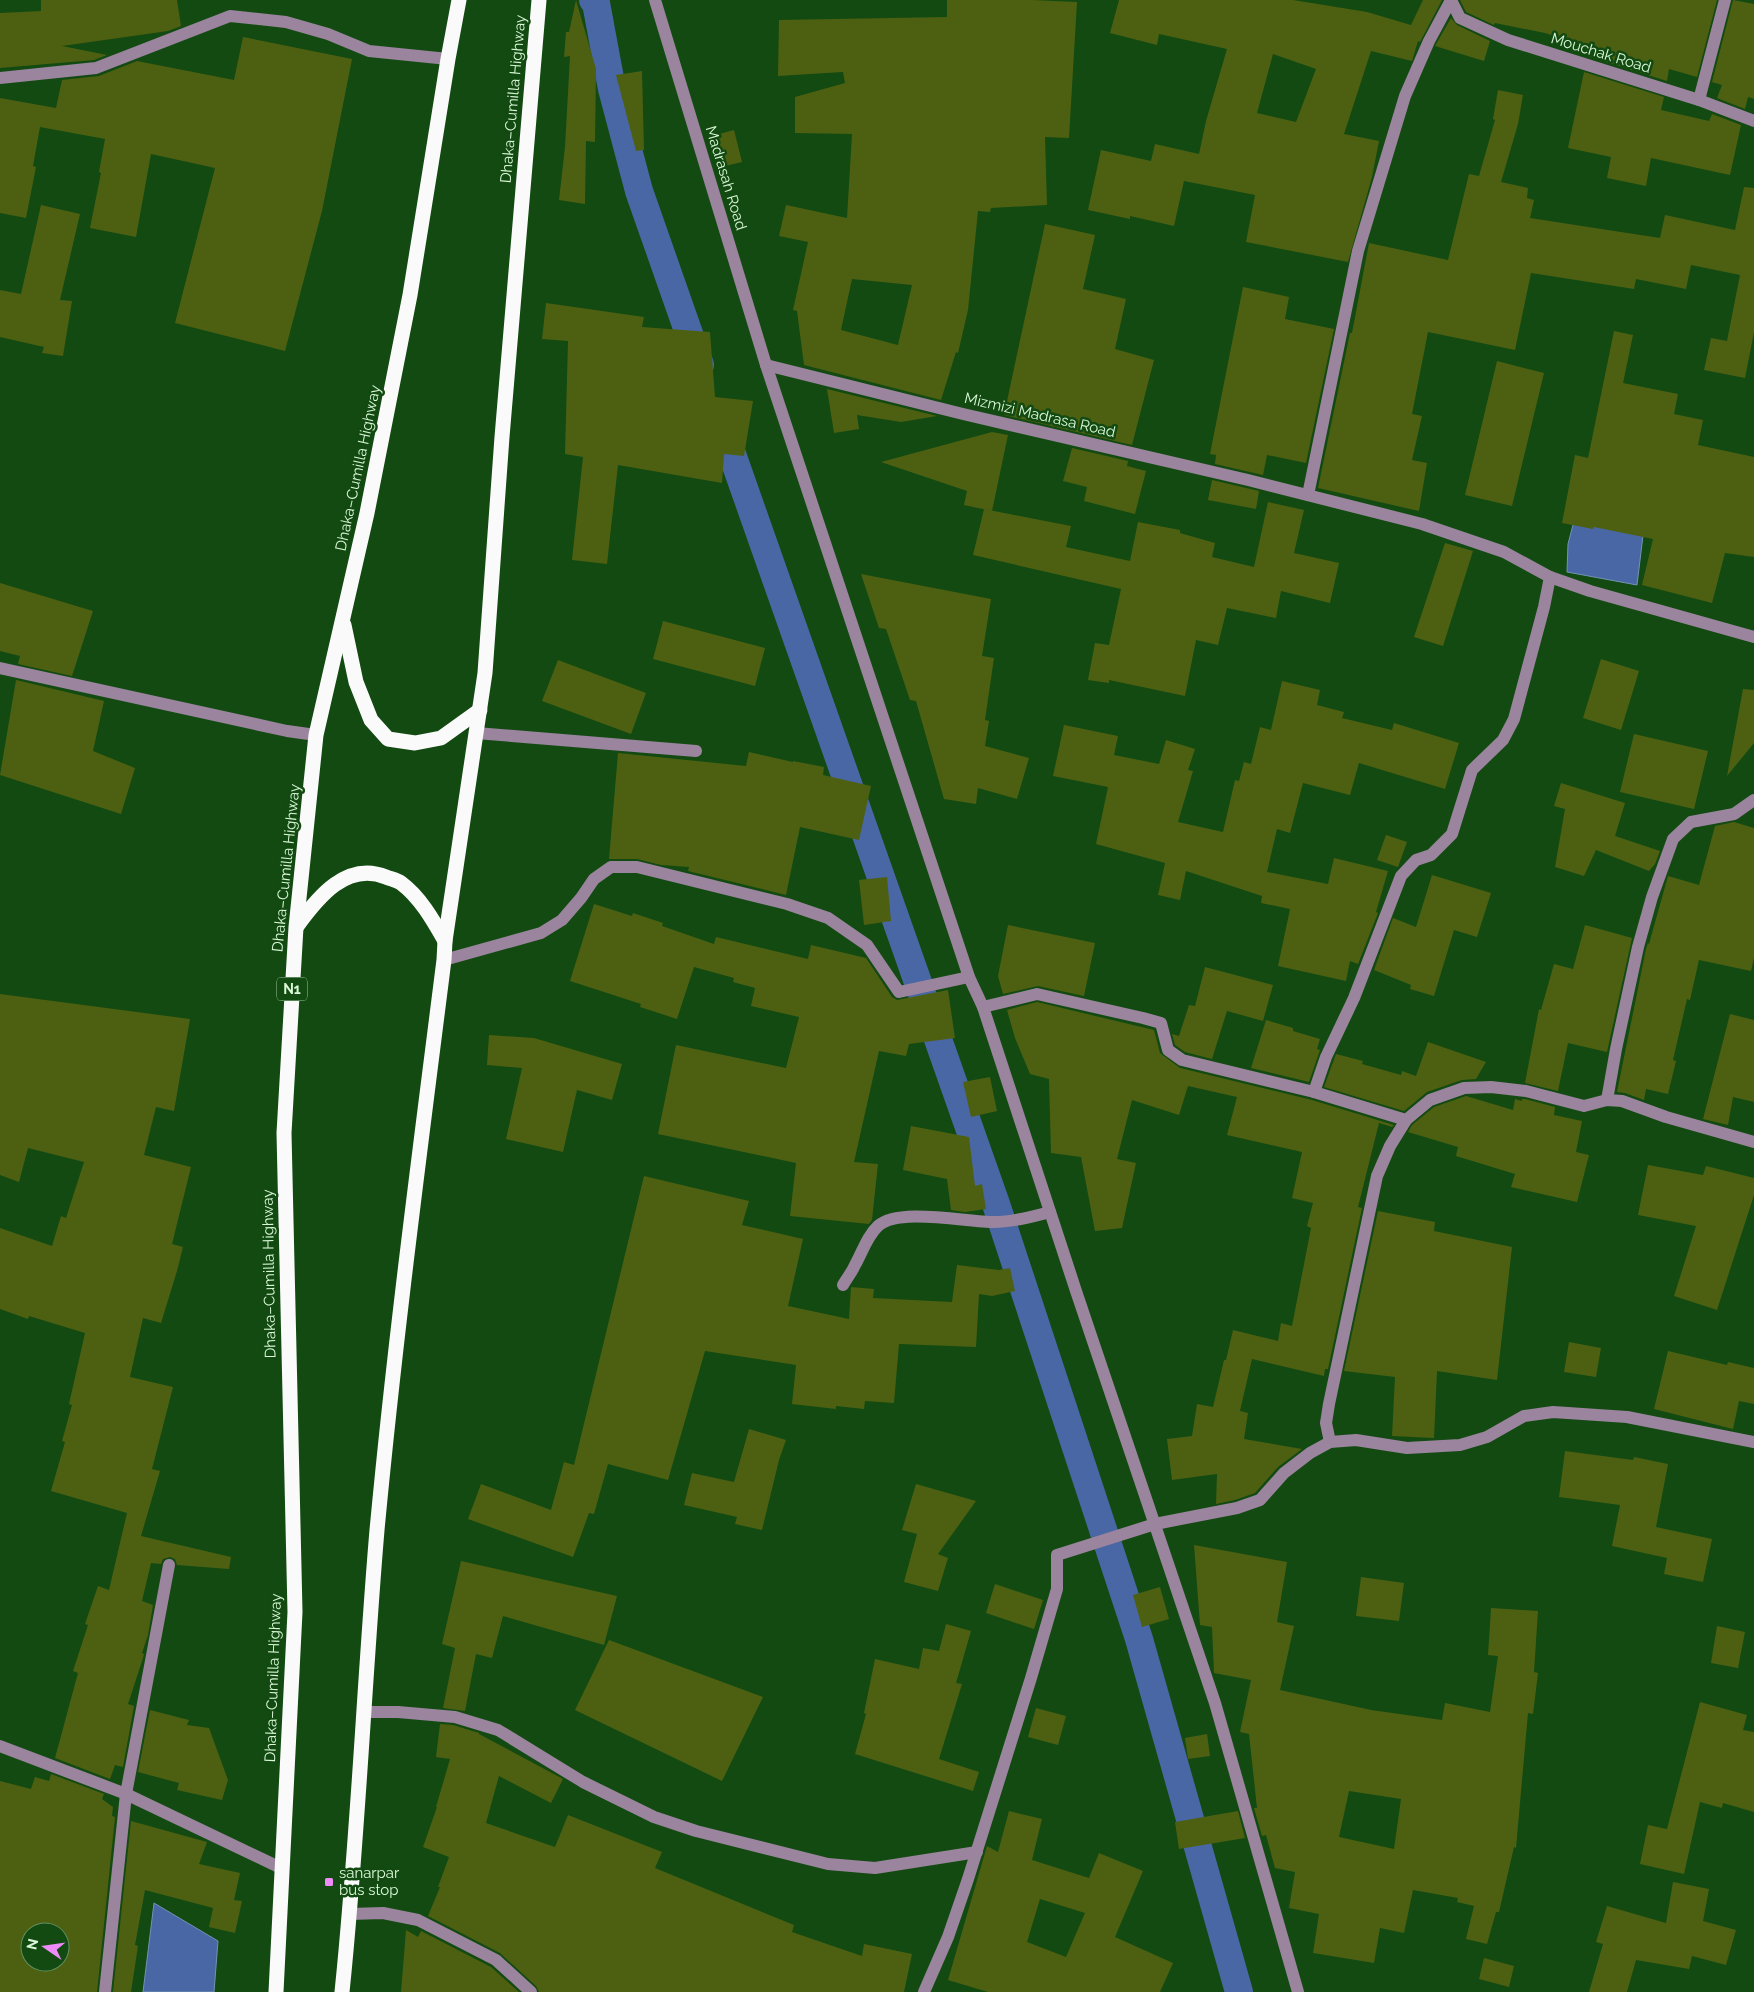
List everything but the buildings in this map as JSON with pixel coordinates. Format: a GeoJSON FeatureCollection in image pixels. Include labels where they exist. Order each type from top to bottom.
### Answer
{"type":"FeatureCollection","features":[{"type":"Feature","properties":{"kind":"highway","name":"Dhaka–Cumilla Highway"},"geometry":{"type":"LineString","coordinates":[[276,1992],[295,1612],[284,1133],[296,927],[316,735],[369,504],[410,295],[459,0]]}},
{"type":"Feature","properties":{"kind":"highway","name":"Dhaka–Cumilla Highway"},"geometry":{"type":"LineString","coordinates":[[342,1992],[350,1914],[378,1529],[405,1263],[445,940],[485,673],[538,0]]}},
{"type":"Feature","properties":{"kind":"highway"},"geometry":{"type":"LineString","coordinates":[[343,619],[356,682],[371,720],[388,739],[415,743],[441,738],[480,710]]}},
{"type":"Feature","properties":{"kind":"highway"},"geometry":{"type":"LineString","coordinates":[[296,927],[312,906],[334,884],[358,872],[380,874],[400,882],[426,909],[445,940]]}},
{"type":"Feature","properties":{"kind":"street","name":"Madrasah Road"},"geometry":{"type":"LineString","coordinates":[[654,0],[766,365],[969,977],[983,1007],[1214,1703],[1298,1992]]}},
{"type":"Feature","properties":{"kind":"street"},"geometry":{"type":"LineString","coordinates":[[1699,100],[1724,0]]}},
{"type":"Feature","properties":{"kind":"street"},"geometry":{"type":"LineString","coordinates":[[1308,495],[1358,251],[1405,96],[1429,40],[1451,1]]}},
{"type":"Feature","properties":{"kind":"street","name":"Mouchak Road"},"geometry":{"type":"LineString","coordinates":[[1451,1],[1460,18],[1508,40],[1699,100],[1754,120]]}},
{"type":"Feature","properties":{"kind":"street"},"geometry":{"type":"LineString","coordinates":[[0,78],[96,68],[230,16],[286,22],[328,34],[369,51],[448,59]]}},
{"type":"Feature","properties":{"kind":"street","name":"Mizmizi Madrasa Road"},"geometry":{"type":"LineString","coordinates":[[766,365],[1422,524],[1504,552],[1550,577],[1645,607],[1754,637]]}},
{"type":"Feature","properties":{"kind":"street"},"geometry":{"type":"LineString","coordinates":[[1314,1092],[1326,1057],[1354,998],[1400,876],[1416,860],[1431,854],[1452,834],[1472,770],[1504,740],[1514,719],[1544,607],[1550,577]]}},
{"type":"Feature","properties":{"kind":"street"},"geometry":{"type":"LineString","coordinates":[[0,668],[287,731],[316,735]]}},
{"type":"Feature","properties":{"kind":"street"},"geometry":{"type":"LineString","coordinates":[[476,733],[696,751]]}},
{"type":"Feature","properties":{"kind":"street"},"geometry":{"type":"LineString","coordinates":[[1607,1100],[1638,947],[1652,897],[1673,839],[1691,822],[1734,814],[1754,800]]}},
{"type":"Feature","properties":{"kind":"street"},"geometry":{"type":"LineString","coordinates":[[444,960],[540,933],[562,920],[594,879],[611,867],[637,867],[787,904],[828,918],[866,945],[899,992],[969,977]]}},
{"type":"Feature","properties":{"kind":"street"},"geometry":{"type":"LineString","coordinates":[[983,1007],[1037,994],[1143,1018],[1161,1023],[1168,1050],[1182,1060],[1314,1092],[1406,1120]]}},
{"type":"Feature","properties":{"kind":"street"},"geometry":{"type":"LineString","coordinates":[[1330,1442],[1326,1423],[1329,1404],[1358,1269],[1368,1211],[1377,1176],[1390,1146],[1406,1120],[1430,1100],[1464,1088],[1491,1087],[1526,1091],[1584,1106],[1607,1100],[1622,1101],[1666,1117],[1754,1142]]}},
{"type":"Feature","properties":{"kind":"street"},"geometry":{"type":"LineString","coordinates":[[843,1285],[855,1267],[865,1244],[878,1226],[892,1218],[916,1216],[995,1222],[1024,1219],[1050,1212]]}},
{"type":"Feature","properties":{"kind":"street"},"geometry":{"type":"LineString","coordinates":[[924,1992],[948,1937],[977,1852],[1057,1589],[1057,1555],[1155,1524],[1237,1508],[1260,1500],[1284,1473],[1310,1453],[1330,1442],[1356,1440],[1407,1448],[1460,1445],[1487,1437],[1524,1416],[1553,1412],[1627,1417],[1754,1442]]}},
{"type":"Feature","properties":{"kind":"street"},"geometry":{"type":"LineString","coordinates":[[105,1992],[126,1794],[169,1565]]}},
{"type":"Feature","properties":{"kind":"street"},"geometry":{"type":"LineString","coordinates":[[364,1712],[398,1712],[455,1717],[498,1730],[583,1782],[654,1817],[696,1831],[819,1862],[875,1868],[977,1852]]}},
{"type":"Feature","properties":{"kind":"street"},"geometry":{"type":"LineString","coordinates":[[0,1746],[126,1794],[282,1868]]}},
{"type":"Feature","properties":{"kind":"street"},"geometry":{"type":"LineString","coordinates":[[350,1914],[383,1913],[418,1920],[496,1960],[531,1992]]}},
{"type":"Feature","properties":{"kind":"water"},"geometry":{"type":"Polygon","coordinates":[[[1579,502],[1645,519],[1637,585],[1567,572],[1568,544],[1579,502]]]}},
{"type":"Feature","properties":{"kind":"water"},"geometry":{"type":"Polygon","coordinates":[[[154,1903],[218,1941],[214,1992],[143,1992],[154,1903]]]}},
{"type":"Feature","properties":{"kind":"waterway"},"geometry":{"type":"LineString","coordinates":[[593,0],[596,3],[612,89],[639,191],[700,365]]}},
{"type":"Feature","properties":{"kind":"waterway"},"geometry":{"type":"LineString","coordinates":[[720,420],[996,1204],[1139,1639],[1239,1992]]}},
{"type":"Feature","properties":{"kind":"place","name":"sanarpar bus stop"},"geometry":{"type":"Point","coordinates":[329,1882]}}]}
